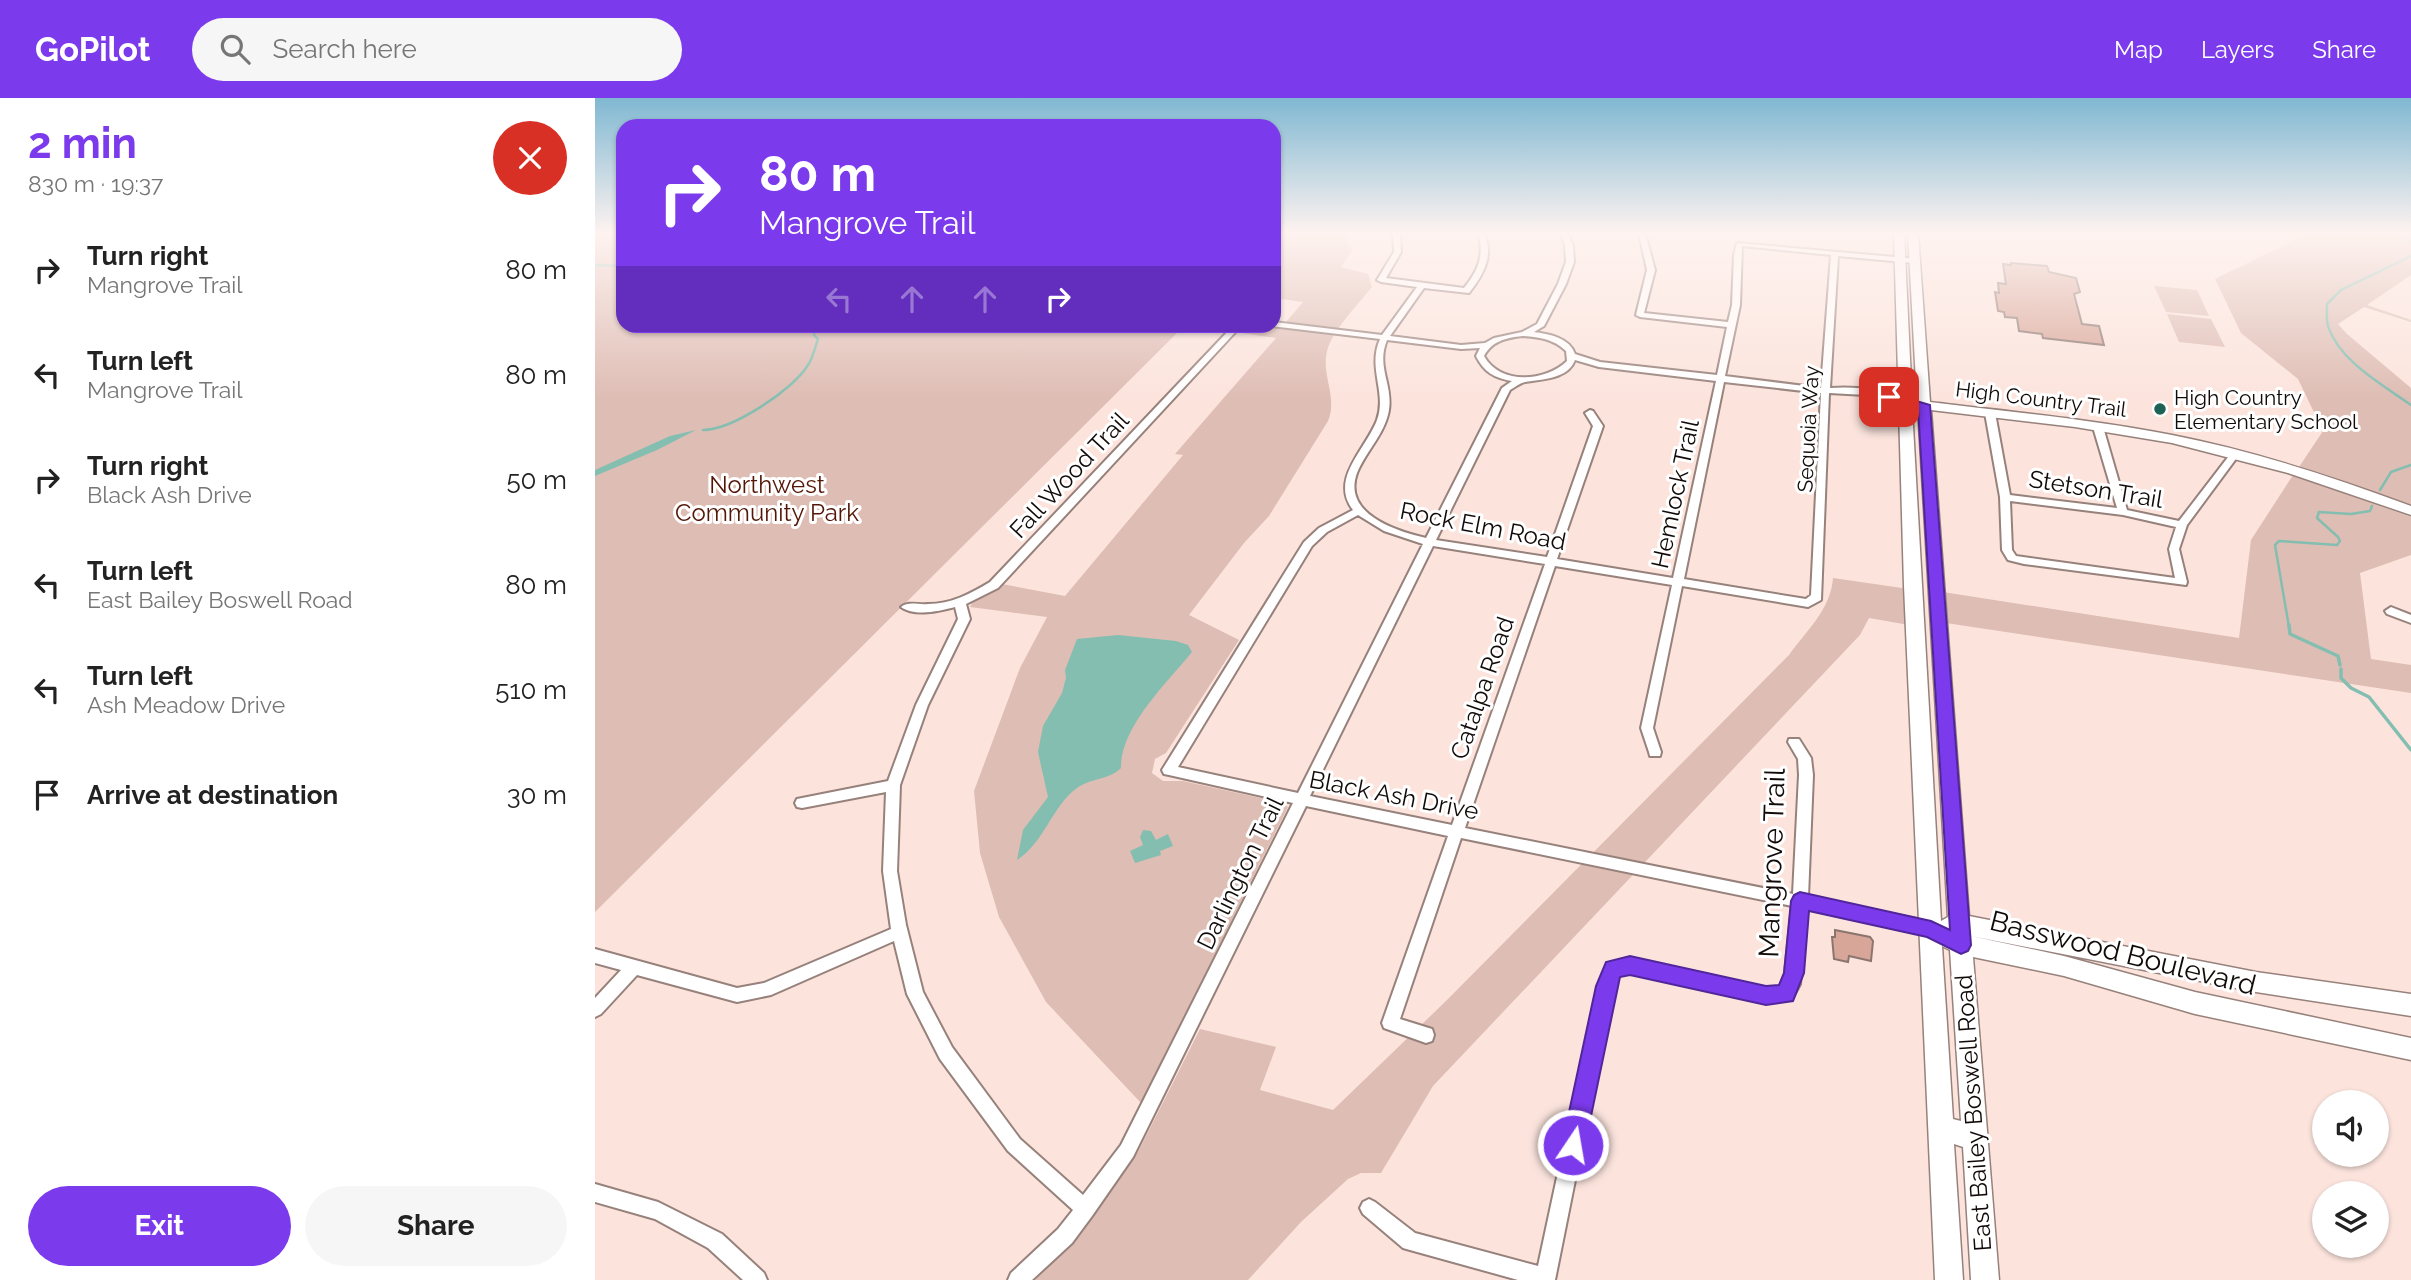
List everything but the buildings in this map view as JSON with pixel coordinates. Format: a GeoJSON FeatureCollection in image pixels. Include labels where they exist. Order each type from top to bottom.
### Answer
{"type":"FeatureCollection","features":[{"type":"Feature","properties":{"kind":"main road","name":"East Bailey Boswell Road"},"geometry":{"type":"LineString","coordinates":[[1902,288],[1904,331],[1915,404],[1961,935],[1985,1280]]}},
{"type":"Feature","properties":{"kind":"main road","name":"East Bailey Boswell Road"},"geometry":{"type":"LineString","coordinates":[[1916,288],[1919,333],[1912,586],[1949,1280]]}},
{"type":"Feature","properties":{"kind":"main road"},"geometry":{"type":"LineString","coordinates":[[1904,311],[1918,312]]}},
{"type":"Feature","properties":{"kind":"main road"},"geometry":{"type":"LineString","coordinates":[[1904,331],[1919,333]]}},
{"type":"Feature","properties":{"kind":"main road","name":"High Country Trail"},"geometry":{"type":"LineString","coordinates":[[1915,404],[2163,437],[2327,480],[2411,511]]}},
{"type":"Feature","properties":{"kind":"main road","name":"Basswood Boulevard"},"geometry":{"type":"LineString","coordinates":[[1931,929],[2411,1005]]}},
{"type":"Feature","properties":{"kind":"main road","name":"Basswood Boulevard"},"geometry":{"type":"LineString","coordinates":[[1961,935],[2195,1003],[2411,1049]]}},
{"type":"Feature","properties":{"kind":"main road"},"geometry":{"type":"LineString","coordinates":[[1941,1128],[1975,1138]]}},
{"type":"Feature","properties":{"kind":"street"},"geometry":{"type":"LineString","coordinates":[[1358,511],[1351,494],[1351,477],[1383,414],[1386,394],[1379,374],[1378,356],[1385,338],[1420,288]]}},
{"type":"Feature","properties":{"kind":"street"},"geometry":{"type":"LineString","coordinates":[[1440,288],[1466,291],[1468,288]]}},
{"type":"Feature","properties":{"kind":"street"},"geometry":{"type":"LineString","coordinates":[[1480,356],[1487,345],[1496,339],[1521,334],[1540,326],[1558,288]]}},
{"type":"Feature","properties":{"kind":"street"},"geometry":{"type":"LineString","coordinates":[[1647,288],[1640,315],[1731,325]]}},
{"type":"Feature","properties":{"kind":"street","name":"Hemlock Trail"},"geometry":{"type":"LineString","coordinates":[[1655,752],[1647,728],[1738,288]]}},
{"type":"Feature","properties":{"kind":"street","name":"Sequoia Way"},"geometry":{"type":"LineString","coordinates":[[1808,603],[1817,597],[1825,391],[1832,288]]}},
{"type":"Feature","properties":{"kind":"street"},"geometry":{"type":"LineString","coordinates":[[1281,325],[1461,348],[1487,345]]}},
{"type":"Feature","properties":{"kind":"street"},"geometry":{"type":"LineString","coordinates":[[1540,326],[1549,337]]}},
{"type":"Feature","properties":{"kind":"street","name":"Fall Wood Trail"},"geometry":{"type":"LineString","coordinates":[[907,607],[928,610],[960,603],[994,585],[1230,333]]}},
{"type":"Feature","properties":{"kind":"street"},"geometry":{"type":"LineString","coordinates":[[1521,334],[1549,337],[1566,345],[1572,356],[1599,364],[1825,391],[1837,397],[1887,405],[1915,404]]}},
{"type":"Feature","properties":{"kind":"street"},"geometry":{"type":"LineString","coordinates":[[1461,348],[1480,356],[1486,367],[1503,382]]}},
{"type":"Feature","properties":{"kind":"street"},"geometry":{"type":"LineString","coordinates":[[1565,369],[1572,356]]}},
{"type":"Feature","properties":{"kind":"street"},"geometry":{"type":"LineString","coordinates":[[1503,382],[1547,377],[1565,369],[1599,364]]}},
{"type":"Feature","properties":{"kind":"street"},"geometry":{"type":"LineString","coordinates":[[1503,382],[1522,379]]}},
{"type":"Feature","properties":{"kind":"street","name":"Darlington Trail"},"geometry":{"type":"LineString","coordinates":[[1018,1280],[1065,1236],[1127,1151],[1430,542],[1503,382]]}},
{"type":"Feature","properties":{"kind":"street","name":"Catalpa Road"},"geometry":{"type":"LineString","coordinates":[[1426,1035],[1390,1023],[1598,426],[1590,413]]}},
{"type":"Feature","properties":{"kind":"street"},"geometry":{"type":"LineString","coordinates":[[1990,413],[2005,497],[2007,550],[2012,558],[2182,582],[2174,549],[2182,525],[2235,454]]}},
{"type":"Feature","properties":{"kind":"street"},"geometry":{"type":"LineString","coordinates":[[2098,427],[2123,512]]}},
{"type":"Feature","properties":{"kind":"street","name":"Stetson Trail"},"geometry":{"type":"LineString","coordinates":[[2005,497],[2123,512],[2182,525]]}},
{"type":"Feature","properties":{"kind":"street","name":"Rock Elm Road"},"geometry":{"type":"LineString","coordinates":[[1358,511],[1387,530],[1430,542],[1808,603]]}},
{"type":"Feature","properties":{"kind":"street","name":"Black Ash Drive"},"geometry":{"type":"LineString","coordinates":[[1358,511],[1323,530],[1308,544],[1169,770],[1302,800],[1931,929]]}},
{"type":"Feature","properties":{"kind":"street"},"geometry":{"type":"LineString","coordinates":[[960,603],[964,618],[922,705],[893,785],[890,871],[900,932],[915,994],[946,1053],[1014,1145],[1086,1210]]}},
{"type":"Feature","properties":{"kind":"street"},"geometry":{"type":"LineString","coordinates":[[2391,611],[2411,619]]}},
{"type":"Feature","properties":{"kind":"street","name":"Mangrove Trail"},"geometry":{"type":"LineString","coordinates":[[1545,1279],[1606,986],[1613,969],[1630,966],[1766,996],[1786,994],[1794,973],[1806,775],[1804,758],[1794,742]]}},
{"type":"Feature","properties":{"kind":"street"},"geometry":{"type":"LineString","coordinates":[[802,803],[893,785]]}},
{"type":"Feature","properties":{"kind":"street"},"geometry":{"type":"LineString","coordinates":[[595,956],[737,995],[765,990],[900,932]]}},
{"type":"Feature","properties":{"kind":"street"},"geometry":{"type":"LineString","coordinates":[[595,1009],[633,967]]}},
{"type":"Feature","properties":{"kind":"street"},"geometry":{"type":"LineString","coordinates":[[595,1193],[658,1211],[715,1241],[757,1280]]}},
{"type":"Feature","properties":{"kind":"street"},"geometry":{"type":"LineString","coordinates":[[1369,1208],[1410,1241],[1545,1279]]}},
{"type":"Feature","properties":{"kind":"green space","name":"Northwest Community Park"},"geometry":{"type":"Polygon","coordinates":[[[595,288],[616,288],[616,333],[1177,333],[595,912],[595,288]]]}},
{"type":"Feature","properties":{"kind":"green space"},"geometry":{"type":"Polygon","coordinates":[[[1281,288],[1371,288],[1340,326],[1327,351],[1326,369],[1331,404],[1328,421],[1269,516],[1244,543],[1189,615],[1239,640],[1166,753],[1155,759],[1152,773],[1163,781],[1183,781],[1283,803],[1288,807],[1141,1103],[1046,1002],[999,917],[980,853],[974,791],[1020,668],[1047,617],[970,607],[1002,584],[1065,596],[1183,455],[1175,454],[1276,338],[1242,333],[1281,333],[1281,328],[1303,302],[1281,299],[1281,288]]]}},
{"type":"Feature","properties":{"kind":"green space"},"geometry":{"type":"Polygon","coordinates":[[[2155,288],[2197,290],[2209,316],[2166,312],[2155,288]]]}},
{"type":"Feature","properties":{"kind":"green space"},"geometry":{"type":"Polygon","coordinates":[[[2219,288],[2392,288],[2367,305],[2411,322],[2364,307],[2338,324],[2411,388],[2411,506],[2299,467],[2323,431],[2298,379],[2241,333],[2219,288]]]}},
{"type":"Feature","properties":{"kind":"green space"},"geometry":{"type":"Polygon","coordinates":[[[2167,314],[2211,319],[2225,347],[2179,342],[2167,314]]]}},
{"type":"Feature","properties":{"kind":"green space"},"geometry":{"type":"Polygon","coordinates":[[[2293,475],[2411,517],[2411,555],[2360,573],[2371,659],[2411,665],[2411,693],[1946,623],[1943,592],[2239,638],[2251,540],[2293,475]]]}},
{"type":"Feature","properties":{"kind":"green space"},"geometry":{"type":"Polygon","coordinates":[[[1833,578],[1909,589],[1909,625],[1869,618],[1860,635],[1433,1086],[1381,1173],[1361,1173],[1348,1179],[1301,1222],[1248,1280],[1035,1280],[1066,1249],[1138,1152],[1200,1029],[1276,1047],[1260,1090],[1333,1110],[1447,1000],[1789,655],[1823,610],[1833,578]]]}},
{"type":"Feature","properties":{"kind":"water"},"geometry":{"type":"Polygon","coordinates":[[[696,430],[595,476],[595,470],[670,436],[696,430]]]}},
{"type":"Feature","properties":{"kind":"water"},"geometry":{"type":"Polygon","coordinates":[[[1118,635],[1176,641],[1188,645],[1192,652],[1136,721],[1128,737],[1121,768],[1111,775],[1077,788],[1061,804],[1034,844],[1017,860],[1023,830],[1048,797],[1038,752],[1043,726],[1062,693],[1065,670],[1077,639],[1118,635]]]}},
{"type":"Feature","properties":{"kind":"water"},"geometry":{"type":"Polygon","coordinates":[[[1143,830],[1151,831],[1156,840],[1168,834],[1173,846],[1160,851],[1161,855],[1135,863],[1130,851],[1143,845],[1140,837],[1143,830]]]}},
{"type":"Feature","properties":{"kind":"waterway"},"geometry":{"type":"LineString","coordinates":[[2345,288],[2327,304],[2328,326],[2334,339],[2352,361],[2411,405]]}},
{"type":"Feature","properties":{"kind":"waterway"},"geometry":{"type":"LineString","coordinates":[[703,430],[745,416],[789,386],[811,359],[818,339],[814,333]]}},
{"type":"Feature","properties":{"kind":"waterway"},"geometry":{"type":"LineString","coordinates":[[2380,490],[2391,472],[2411,465]]}},
{"type":"Feature","properties":{"kind":"waterway"},"geometry":{"type":"LineString","coordinates":[[2289,627],[2275,545],[2279,541],[2337,545],[2340,541],[2338,537],[2317,518],[2319,512],[2351,514],[2370,511],[2372,506]]}},
{"type":"Feature","properties":{"kind":"waterway"},"geometry":{"type":"LineString","coordinates":[[2289,625],[2290,634],[2338,656],[2340,665]]}},
{"type":"Feature","properties":{"kind":"waterway"},"geometry":{"type":"LineString","coordinates":[[2341,669],[2341,678],[2351,688],[2369,697],[2411,750]]}},
{"type":"Feature","properties":{"kind":"place","name":"High Country Elementary School"},"geometry":{"type":"Point","coordinates":[2160,409]}},
{"type":"Feature","properties":{"kind":"route"},"geometry":{"type":"LineString","coordinates":[[1573,1145],[1606,986],[1613,969],[1630,966],[1766,996],[1786,994],[1794,973],[1800,901],[1931,929],[1961,945],[1924,405],[1889,397]]}}]}
